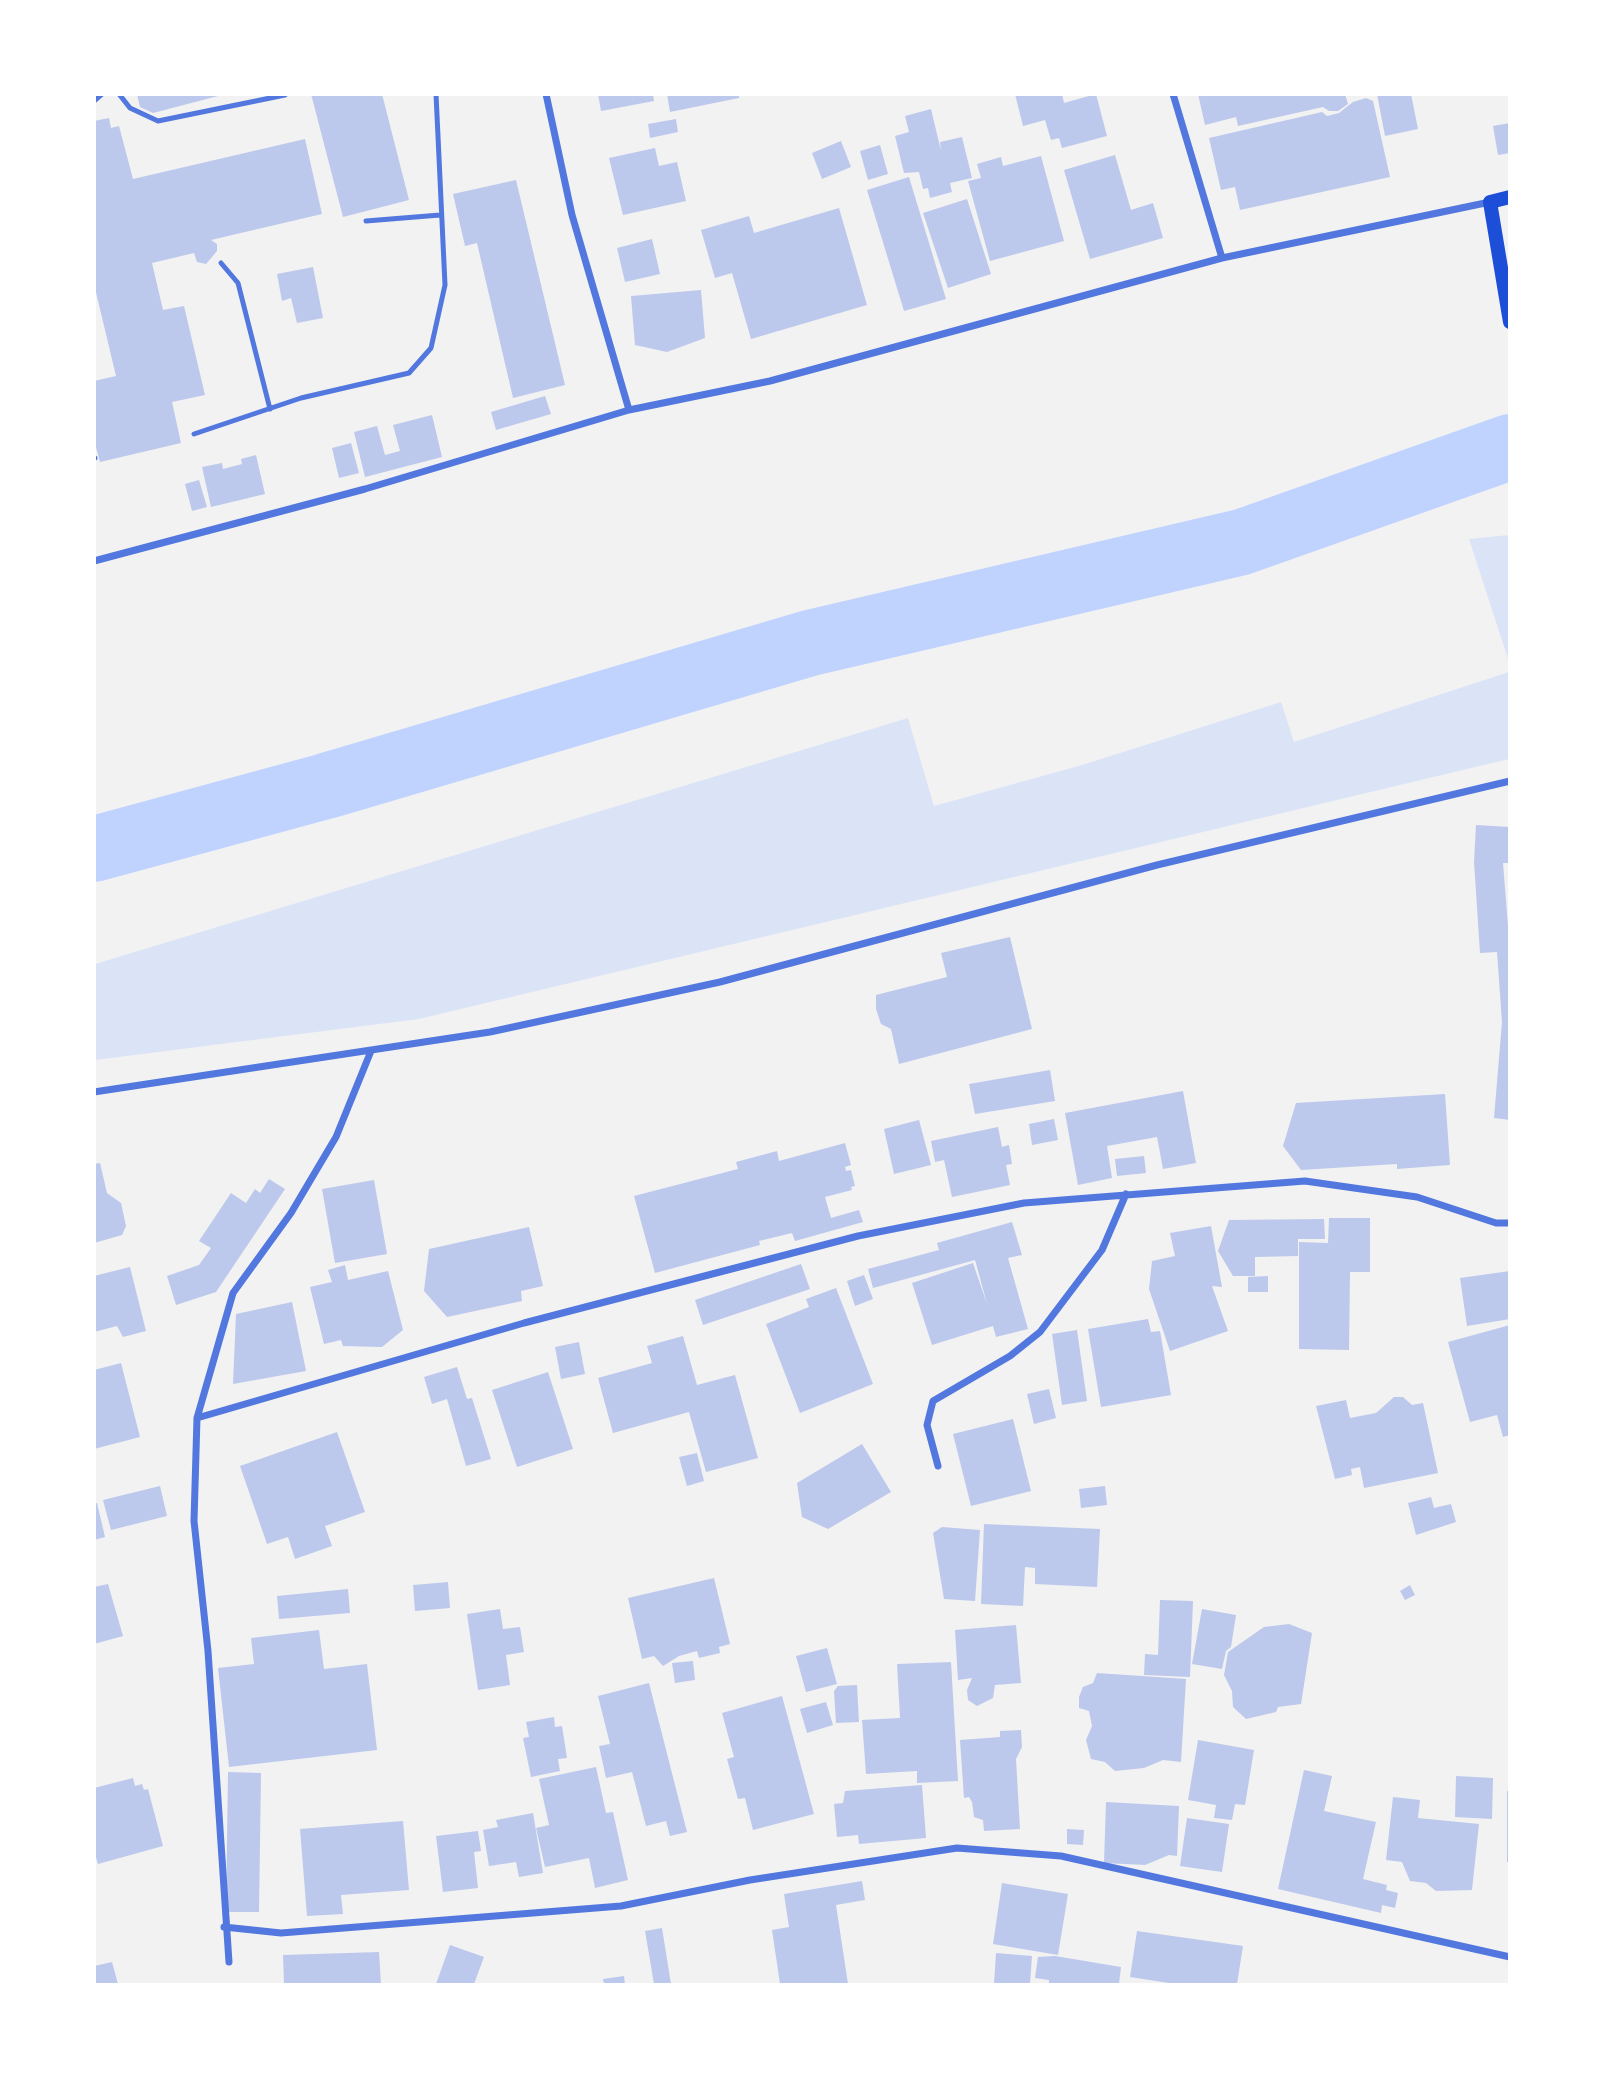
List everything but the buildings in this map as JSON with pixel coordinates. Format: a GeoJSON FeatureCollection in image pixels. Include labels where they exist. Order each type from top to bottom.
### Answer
{"type":"FeatureCollection","features":[{"type":"Feature","properties":{"kind":"main road"},"geometry":{"type":"LineString","coordinates":[[1510,197],[1490,202],[1510,322]]}},
{"type":"Feature","properties":{"kind":"street"},"geometry":{"type":"LineString","coordinates":[[546,94],[572,215],[629,410]]}},
{"type":"Feature","properties":{"kind":"street"},"geometry":{"type":"LineString","coordinates":[[1173,94],[1222,258]]}},
{"type":"Feature","properties":{"kind":"street"},"geometry":{"type":"LineString","coordinates":[[94,561],[352,492],[629,410],[770,381],[1222,258],[1490,202]]}},
{"type":"Feature","properties":{"kind":"street"},"geometry":{"type":"LineString","coordinates":[[94,1092],[490,1032],[720,982],[1157,865],[1510,781]]}},
{"type":"Feature","properties":{"kind":"street"},"geometry":{"type":"LineString","coordinates":[[229,1962],[224,1927],[208,1651],[194,1521],[197,1418],[233,1293],[291,1213],[336,1137],[371,1051]]}},
{"type":"Feature","properties":{"kind":"street"},"geometry":{"type":"LineString","coordinates":[[197,1418],[498,1330],[858,1236],[1024,1203],[1305,1181],[1418,1197],[1496,1223],[1510,1223]]}},
{"type":"Feature","properties":{"kind":"street"},"geometry":{"type":"LineString","coordinates":[[938,1466],[927,1425],[933,1401],[1010,1356],[1040,1332],[1102,1250],[1126,1194]]}},
{"type":"Feature","properties":{"kind":"street"},"geometry":{"type":"LineString","coordinates":[[224,1927],[281,1934],[621,1906],[750,1880],[957,1847],[1061,1856],[1510,1957]]}},
{"type":"Feature","properties":{"kind":"lane"},"geometry":{"type":"LineString","coordinates":[[94,101],[102,94]]}},
{"type":"Feature","properties":{"kind":"lane"},"geometry":{"type":"LineString","coordinates":[[119,94],[130,108],[158,121],[285,95]]}},
{"type":"Feature","properties":{"kind":"lane"},"geometry":{"type":"LineString","coordinates":[[194,435],[300,398],[409,373],[431,348],[445,285],[436,94]]}},
{"type":"Feature","properties":{"kind":"lane"},"geometry":{"type":"LineString","coordinates":[[366,220],[440,215]]}},
{"type":"Feature","properties":{"kind":"lane"},"geometry":{"type":"LineString","coordinates":[[221,263],[238,283],[270,409]]}},
{"type":"Feature","properties":{"kind":"shaded area"},"geometry":{"type":"Polygon","coordinates":[[[1510,535],[1509,662],[1469,539],[1510,535]]]}},
{"type":"Feature","properties":{"kind":"shaded area"},"geometry":{"type":"Polygon","coordinates":[[[1509,672],[1509,759],[419,1019],[95,1060],[95,964],[908,718],[934,806],[1082,765],[1281,702],[1294,742],[1509,672]]]}},
{"type":"Feature","properties":{"kind":"waterway"},"geometry":{"type":"LineString","coordinates":[[94,849],[326,786],[810,643],[1242,542],[1510,447]]}}]}
